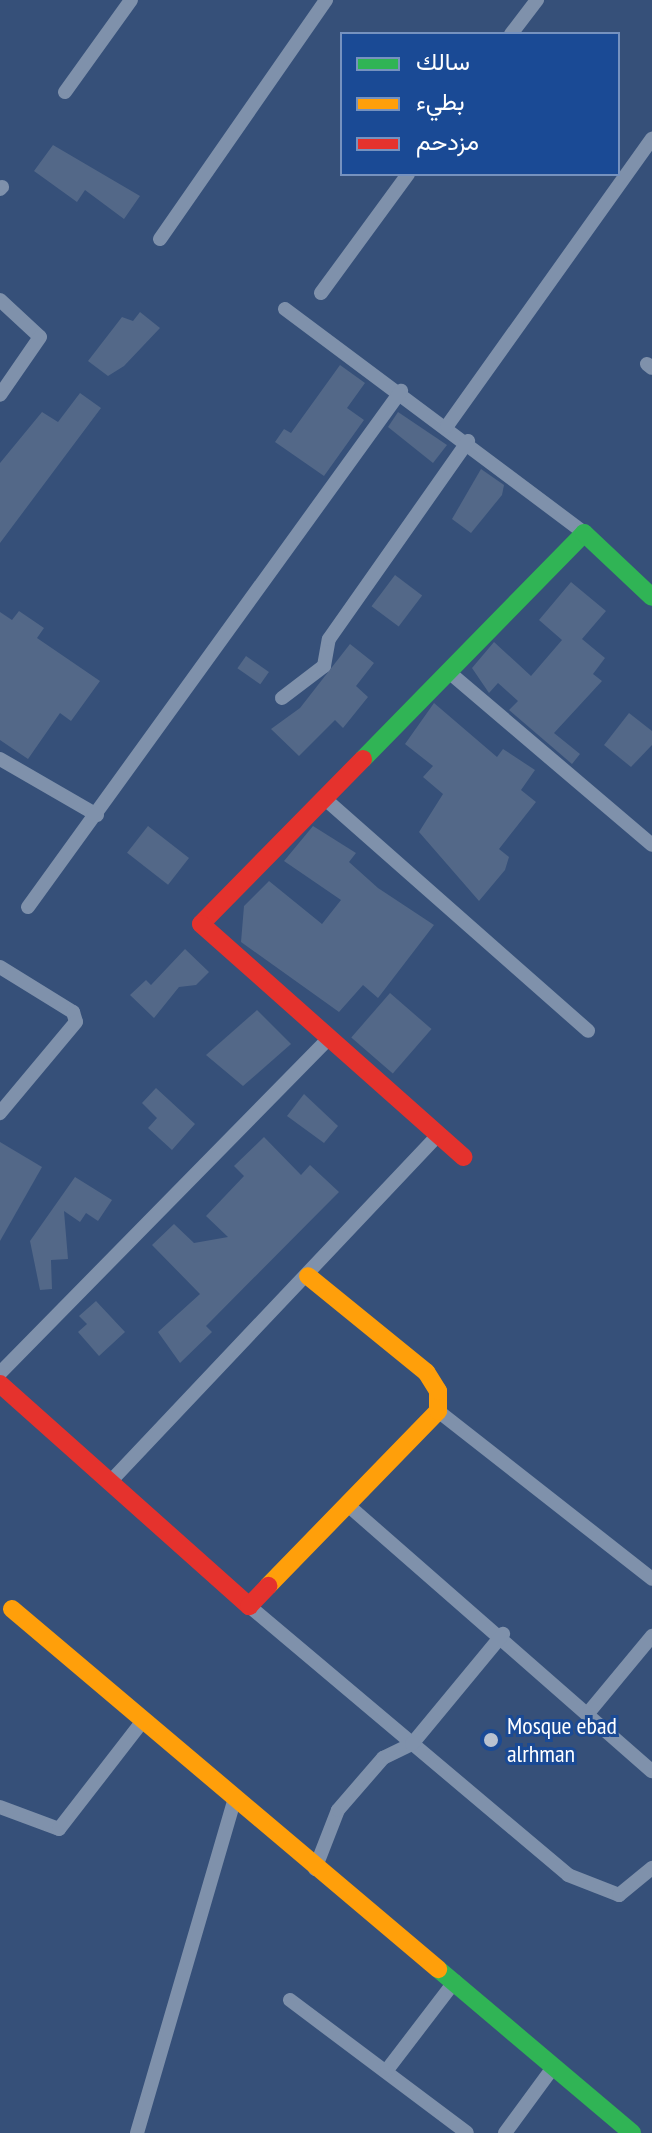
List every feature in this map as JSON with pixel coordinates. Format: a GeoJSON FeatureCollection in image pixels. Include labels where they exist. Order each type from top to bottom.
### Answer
{"type":"FeatureCollection","features":[{"type":"Feature","properties":{"kind":"street"},"geometry":{"type":"LineString","coordinates":[[65,92],[131,0]]}},
{"type":"Feature","properties":{"kind":"street"},"geometry":{"type":"LineString","coordinates":[[160,239],[326,0]]}},
{"type":"Feature","properties":{"kind":"street"},"geometry":{"type":"LineString","coordinates":[[513,32],[537,0]]}},
{"type":"Feature","properties":{"kind":"street"},"geometry":{"type":"LineString","coordinates":[[447,426],[652,139]]}},
{"type":"Feature","properties":{"kind":"street"},"geometry":{"type":"LineString","coordinates":[[321,293],[407,176]]}},
{"type":"Feature","properties":{"kind":"street"},"geometry":{"type":"LineString","coordinates":[[0,300],[40,337],[0,395]]}},
{"type":"Feature","properties":{"kind":"street"},"geometry":{"type":"LineString","coordinates":[[285,309],[468,441],[584,533],[652,597]]}},
{"type":"Feature","properties":{"kind":"street"},"geometry":{"type":"LineString","coordinates":[[28,907],[401,391]]}},
{"type":"Feature","properties":{"kind":"street"},"geometry":{"type":"LineString","coordinates":[[282,698],[324,666],[329,639],[468,441]]}},
{"type":"Feature","properties":{"kind":"street"},"geometry":{"type":"LineString","coordinates":[[463,1157],[327,1040],[201,924],[584,533]]}},
{"type":"Feature","properties":{"kind":"street"},"geometry":{"type":"LineString","coordinates":[[450,673],[652,845]]}},
{"type":"Feature","properties":{"kind":"street"},"geometry":{"type":"LineString","coordinates":[[0,759],[97,815]]}},
{"type":"Feature","properties":{"kind":"street"},"geometry":{"type":"LineString","coordinates":[[324,798],[588,1031]]}},
{"type":"Feature","properties":{"kind":"street"},"geometry":{"type":"LineString","coordinates":[[0,967],[73,1012],[76,1022],[0,1113]]}},
{"type":"Feature","properties":{"kind":"street"},"geometry":{"type":"LineString","coordinates":[[0,1373],[327,1040]]}},
{"type":"Feature","properties":{"kind":"street"},"geometry":{"type":"LineString","coordinates":[[109,1483],[438,1135]]}},
{"type":"Feature","properties":{"kind":"street"},"geometry":{"type":"LineString","coordinates":[[249,1606],[350,1507],[438,1411],[438,1391],[426,1372],[308,1276]]}},
{"type":"Feature","properties":{"kind":"street"},"geometry":{"type":"LineString","coordinates":[[0,1384],[249,1606],[412,1744],[596,1891],[619,1895],[652,1868]]}},
{"type":"Feature","properties":{"kind":"street"},"geometry":{"type":"LineString","coordinates":[[438,1411],[652,1579]]}},
{"type":"Feature","properties":{"kind":"street"},"geometry":{"type":"LineString","coordinates":[[350,1507],[503,1634],[652,1771]]}},
{"type":"Feature","properties":{"kind":"street"},"geometry":{"type":"LineString","coordinates":[[12,1609],[234,1802],[455,1981],[632,2133]]}},
{"type":"Feature","properties":{"kind":"street"},"geometry":{"type":"LineString","coordinates":[[315,1869],[338,1810],[383,1758],[412,1744],[503,1634]]}},
{"type":"Feature","properties":{"kind":"street"},"geometry":{"type":"LineString","coordinates":[[589,1712],[652,1636]]}},
{"type":"Feature","properties":{"kind":"street"},"geometry":{"type":"LineString","coordinates":[[0,1807],[59,1829],[142,1722]]}},
{"type":"Feature","properties":{"kind":"street"},"geometry":{"type":"LineString","coordinates":[[137,2133],[234,1802]]}},
{"type":"Feature","properties":{"kind":"street"},"geometry":{"type":"LineString","coordinates":[[387,2070],[455,1981]]}},
{"type":"Feature","properties":{"kind":"street"},"geometry":{"type":"LineString","coordinates":[[290,2000],[467,2133]]}},
{"type":"Feature","properties":{"kind":"street"},"geometry":{"type":"LineString","coordinates":[[505,2133],[554,2066]]}},
{"type":"Feature","properties":{"kind":"building"},"geometry":{"type":"Polygon","coordinates":[[[53,145],[140,196],[124,219],[85,190],[77,202],[34,171],[53,145]]]}},
{"type":"Feature","properties":{"kind":"building"},"geometry":{"type":"Polygon","coordinates":[[[140,312],[160,328],[124,366],[108,376],[88,361],[122,317],[133,321],[140,312]]]}},
{"type":"Feature","properties":{"kind":"building"},"geometry":{"type":"Polygon","coordinates":[[[340,365],[365,383],[347,408],[364,420],[324,476],[275,442],[284,429],[291,433],[340,365]]]}},
{"type":"Feature","properties":{"kind":"building"},"geometry":{"type":"Polygon","coordinates":[[[80,393],[101,408],[0,543],[0,463],[42,412],[58,422],[80,393]]]}},
{"type":"Feature","properties":{"kind":"building"},"geometry":{"type":"Polygon","coordinates":[[[398,412],[447,445],[433,463],[388,427],[398,412]]]}},
{"type":"Feature","properties":{"kind":"building"},"geometry":{"type":"Polygon","coordinates":[[[481,469],[504,485],[502,495],[471,533],[452,519],[481,469]]]}},
{"type":"Feature","properties":{"kind":"building"},"geometry":{"type":"Polygon","coordinates":[[[395,575],[422,595],[399,627],[372,606],[395,575]]]}},
{"type":"Feature","properties":{"kind":"building"},"geometry":{"type":"Polygon","coordinates":[[[571,582],[606,611],[582,639],[605,658],[593,674],[602,681],[554,733],[580,754],[572,764],[509,710],[518,701],[498,683],[489,693],[472,668],[494,642],[531,676],[562,640],[539,620],[571,582]]]}},
{"type":"Feature","properties":{"kind":"building"},"geometry":{"type":"Polygon","coordinates":[[[19,611],[44,628],[37,638],[100,681],[71,721],[60,713],[28,759],[0,740],[0,612],[12,620],[19,611]]]}},
{"type":"Feature","properties":{"kind":"building"},"geometry":{"type":"Polygon","coordinates":[[[350,644],[374,663],[356,686],[368,697],[343,728],[335,720],[299,756],[271,729],[300,708],[350,644]]]}},
{"type":"Feature","properties":{"kind":"building"},"geometry":{"type":"Polygon","coordinates":[[[246,656],[269,672],[260,684],[237,668],[246,656]]]}},
{"type":"Feature","properties":{"kind":"building"},"geometry":{"type":"Polygon","coordinates":[[[434,703],[497,757],[503,749],[535,770],[521,790],[536,802],[499,849],[509,857],[505,870],[479,901],[419,832],[443,794],[423,777],[433,766],[405,744],[434,703]]]}},
{"type":"Feature","properties":{"kind":"building"},"geometry":{"type":"Polygon","coordinates":[[[629,713],[652,731],[652,745],[631,767],[604,745],[629,713]]]}},
{"type":"Feature","properties":{"kind":"building"},"geometry":{"type":"Polygon","coordinates":[[[148,826],[189,858],[168,885],[127,853],[148,826]]]}},
{"type":"Feature","properties":{"kind":"building"},"geometry":{"type":"Polygon","coordinates":[[[313,826],[356,853],[349,862],[378,888],[434,925],[378,998],[363,985],[339,1012],[241,942],[244,906],[269,881],[322,924],[341,900],[284,861],[313,826]]]}},
{"type":"Feature","properties":{"kind":"building"},"geometry":{"type":"Polygon","coordinates":[[[185,949],[209,972],[196,985],[179,987],[154,1018],[130,995],[146,980],[151,985],[185,949]]]}},
{"type":"Feature","properties":{"kind":"building"},"geometry":{"type":"Polygon","coordinates":[[[390,993],[432,1029],[393,1074],[351,1038],[390,993]]]}},
{"type":"Feature","properties":{"kind":"building"},"geometry":{"type":"Polygon","coordinates":[[[257,1010],[291,1044],[243,1086],[206,1055],[257,1010]]]}},
{"type":"Feature","properties":{"kind":"building"},"geometry":{"type":"Polygon","coordinates":[[[156,1088],[195,1124],[172,1150],[148,1128],[157,1118],[142,1103],[156,1088]]]}},
{"type":"Feature","properties":{"kind":"building"},"geometry":{"type":"Polygon","coordinates":[[[304,1094],[338,1126],[324,1143],[287,1116],[304,1094]]]}},
{"type":"Feature","properties":{"kind":"building"},"geometry":{"type":"Polygon","coordinates":[[[264,1137],[301,1175],[310,1165],[339,1192],[206,1326],[212,1332],[180,1363],[158,1332],[200,1294],[152,1245],[174,1224],[194,1243],[228,1237],[206,1216],[244,1176],[234,1166],[264,1137]]]}},
{"type":"Feature","properties":{"kind":"building"},"geometry":{"type":"Polygon","coordinates":[[[0,1142],[42,1167],[0,1241],[0,1142]]]}},
{"type":"Feature","properties":{"kind":"building"},"geometry":{"type":"Polygon","coordinates":[[[75,1177],[112,1200],[98,1221],[86,1213],[80,1222],[64,1211],[68,1259],[51,1260],[52,1289],[40,1290],[30,1241],[75,1177]]]}},
{"type":"Feature","properties":{"kind":"building"},"geometry":{"type":"Polygon","coordinates":[[[96,1301],[125,1332],[99,1356],[78,1332],[87,1324],[79,1316],[96,1301]]]}},
{"type":"Feature","properties":{"kind":"traffic: fast"},"geometry":{"type":"LineString","coordinates":[[363,759],[584,533],[652,597]]}},
{"type":"Feature","properties":{"kind":"traffic: fast"},"geometry":{"type":"LineString","coordinates":[[438,1969],[632,2133]]}},
{"type":"Feature","properties":{"kind":"traffic: slow"},"geometry":{"type":"LineString","coordinates":[[268,1586],[438,1411],[438,1391],[426,1372],[308,1276]]}},
{"type":"Feature","properties":{"kind":"traffic: slow"},"geometry":{"type":"LineString","coordinates":[[12,1609],[438,1969]]}},
{"type":"Feature","properties":{"kind":"traffic: jam"},"geometry":{"type":"LineString","coordinates":[[363,759],[201,924],[463,1157]]}},
{"type":"Feature","properties":{"kind":"traffic: jam"},"geometry":{"type":"LineString","coordinates":[[0,1384],[249,1606],[268,1586]]}},
{"type":"Feature","properties":{"kind":"place","name":"Mosque ebad alrhman"},"geometry":{"type":"Point","coordinates":[491,1740]}}]}
